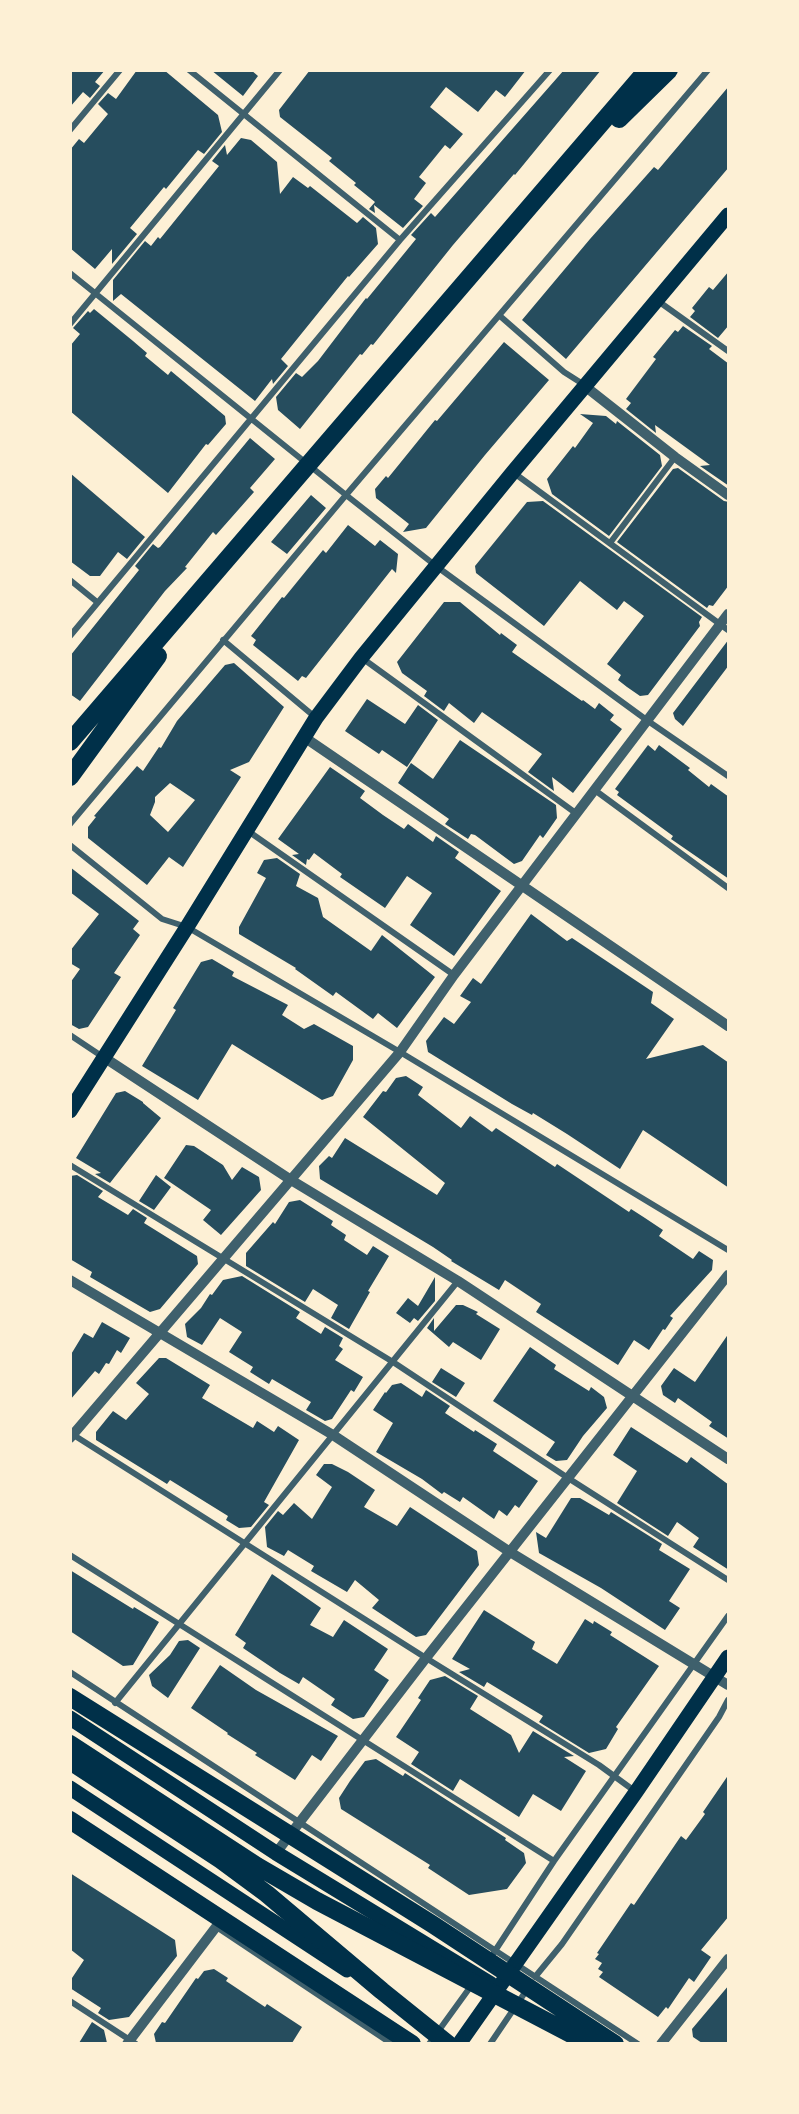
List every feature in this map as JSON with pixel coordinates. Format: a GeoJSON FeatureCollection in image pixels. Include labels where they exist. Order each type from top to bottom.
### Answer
{"type":"FeatureCollection","features":[{"type":"Feature","properties":{"kind":"highway"},"geometry":{"type":"LineString","coordinates":[[70,742],[647,70]]}},
{"type":"Feature","properties":{"kind":"highway"},"geometry":{"type":"LineString","coordinates":[[543,190],[669,70]]}},
{"type":"Feature","properties":{"kind":"highway"},"geometry":{"type":"LineString","coordinates":[[70,777],[234,553]]}},
{"type":"Feature","properties":{"kind":"highway"},"geometry":{"type":"LineString","coordinates":[[70,736],[100,706]]}},
{"type":"Feature","properties":{"kind":"highway"},"geometry":{"type":"LineString","coordinates":[[70,1687],[119,1726]]}},
{"type":"Feature","properties":{"kind":"highway"},"geometry":{"type":"LineString","coordinates":[[70,1697],[119,1726],[256,1816],[432,1924],[615,2043]]}},
{"type":"Feature","properties":{"kind":"highway"},"geometry":{"type":"LineString","coordinates":[[70,1744],[248,1860],[317,1901],[590,2043]]}},
{"type":"Feature","properties":{"kind":"highway"},"geometry":{"type":"LineString","coordinates":[[70,1761],[221,1860],[258,1887],[438,2039]]}},
{"type":"Feature","properties":{"kind":"highway"},"geometry":{"type":"LineString","coordinates":[[71,1823],[412,2043]]}},
{"type":"Feature","properties":{"kind":"main road"},"geometry":{"type":"LineString","coordinates":[[70,1112],[316,718],[361,658],[513,472],[729,215]]}},
{"type":"Feature","properties":{"kind":"main road"},"geometry":{"type":"LineString","coordinates":[[70,1788],[438,2039],[458,2043],[729,1657]]}},
{"type":"Feature","properties":{"kind":"main road"},"geometry":{"type":"LineString","coordinates":[[70,1718],[276,1853],[498,1988],[580,2043]]}},
{"type":"Feature","properties":{"kind":"street"},"geometry":{"type":"LineString","coordinates":[[70,130],[120,70]]}},
{"type":"Feature","properties":{"kind":"street"},"geometry":{"type":"LineString","coordinates":[[189,70],[400,240]]}},
{"type":"Feature","properties":{"kind":"street"},"geometry":{"type":"LineString","coordinates":[[70,324],[280,70]]}},
{"type":"Feature","properties":{"kind":"street"},"geometry":{"type":"LineString","coordinates":[[70,824],[223,640],[708,70]]}},
{"type":"Feature","properties":{"kind":"street"},"geometry":{"type":"LineString","coordinates":[[70,636],[400,240],[548,71]]}},
{"type":"Feature","properties":{"kind":"street"},"geometry":{"type":"LineString","coordinates":[[70,273],[436,566],[648,721],[729,776]]}},
{"type":"Feature","properties":{"kind":"street"},"geometry":{"type":"LineString","coordinates":[[658,301],[729,351]]}},
{"type":"Feature","properties":{"kind":"street"},"geometry":{"type":"LineString","coordinates":[[500,316],[564,372],[675,457],[729,495]]}},
{"type":"Feature","properties":{"kind":"street"},"geometry":{"type":"LineString","coordinates":[[610,543],[675,457]]}},
{"type":"Feature","properties":{"kind":"street"},"geometry":{"type":"LineString","coordinates":[[513,472],[724,628]]}},
{"type":"Feature","properties":{"kind":"street"},"geometry":{"type":"LineString","coordinates":[[70,580],[97,602]]}},
{"type":"Feature","properties":{"kind":"street"},"geometry":{"type":"LineString","coordinates":[[636,1792],[615,1776],[71,1435],[400,1052],[454,975],[577,813],[724,628],[729,614]]}},
{"type":"Feature","properties":{"kind":"street"},"geometry":{"type":"LineString","coordinates":[[223,640],[316,718]]}},
{"type":"Feature","properties":{"kind":"street"},"geometry":{"type":"LineString","coordinates":[[361,658],[577,813]]}},
{"type":"Feature","properties":{"kind":"street"},"geometry":{"type":"LineString","coordinates":[[304,737],[729,1026]]}},
{"type":"Feature","properties":{"kind":"street"},"geometry":{"type":"LineString","coordinates":[[596,791],[729,888]]}},
{"type":"Feature","properties":{"kind":"street"},"geometry":{"type":"LineString","coordinates":[[246,830],[454,975]]}},
{"type":"Feature","properties":{"kind":"street"},"geometry":{"type":"LineString","coordinates":[[70,845],[162,919],[187,927],[729,1250]]}},
{"type":"Feature","properties":{"kind":"street"},"geometry":{"type":"LineString","coordinates":[[70,1035],[291,1180],[458,1281],[729,1459]]}},
{"type":"Feature","properties":{"kind":"street"},"geometry":{"type":"LineString","coordinates":[[70,1165],[393,1362],[568,1478],[729,1580]]}},
{"type":"Feature","properties":{"kind":"street"},"geometry":{"type":"LineString","coordinates":[[276,1853],[426,1658],[729,1275]]}},
{"type":"Feature","properties":{"kind":"street"},"geometry":{"type":"LineString","coordinates":[[70,1280],[333,1435],[510,1552],[729,1685]]}},
{"type":"Feature","properties":{"kind":"street"},"geometry":{"type":"LineString","coordinates":[[115,1703],[458,1281]]}},
{"type":"Feature","properties":{"kind":"street"},"geometry":{"type":"LineString","coordinates":[[70,1555],[554,1861]]}},
{"type":"Feature","properties":{"kind":"street"},"geometry":{"type":"LineString","coordinates":[[438,2039],[554,1861],[729,1616]]}},
{"type":"Feature","properties":{"kind":"street"},"geometry":{"type":"LineString","coordinates":[[70,1672],[638,2043]]}},
{"type":"Feature","properties":{"kind":"street"},"geometry":{"type":"LineString","coordinates":[[490,2043],[536,1976],[562,1944],[729,1700]]}},
{"type":"Feature","properties":{"kind":"street"},"geometry":{"type":"LineString","coordinates":[[71,1823],[90,1842]]}},
{"type":"Feature","properties":{"kind":"street"},"geometry":{"type":"LineString","coordinates":[[70,2001],[131,2042],[212,1923],[392,2043]]}},
{"type":"Feature","properties":{"kind":"street"},"geometry":{"type":"LineString","coordinates":[[661,2043],[729,1959]]}},
{"type":"Feature","properties":{"kind":"building"},"geometry":{"type":"Polygon","coordinates":[[[70,70],[105,70],[95,82],[100,86],[90,98],[83,92],[70,107],[70,70]]]}},
{"type":"Feature","properties":{"kind":"building"},"geometry":{"type":"Polygon","coordinates":[[[137,70],[164,70],[218,115],[222,132],[204,154],[198,150],[166,189],[164,187],[130,228],[137,234],[112,264],[112,249],[95,269],[70,248],[70,150],[79,139],[84,143],[108,114],[98,104],[108,93],[116,99],[137,70]]]}},
{"type":"Feature","properties":{"kind":"building"},"geometry":{"type":"Polygon","coordinates":[[[211,70],[251,70],[258,76],[243,96],[211,70]]]}},
{"type":"Feature","properties":{"kind":"building"},"geometry":{"type":"Polygon","coordinates":[[[310,70],[526,70],[505,97],[496,90],[478,112],[446,87],[430,107],[463,134],[450,149],[445,145],[419,177],[426,183],[414,199],[423,206],[403,228],[374,205],[375,213],[369,209],[375,202],[329,161],[332,158],[280,117],[279,110],[310,70]]]}},
{"type":"Feature","properties":{"kind":"building"},"geometry":{"type":"Polygon","coordinates":[[[564,70],[601,70],[515,175],[453,245],[373,345],[371,344],[362,355],[360,354],[300,429],[278,410],[276,397],[296,373],[302,377],[318,361],[366,298],[416,239],[411,235],[431,213],[435,217],[564,70]]]}},
{"type":"Feature","properties":{"kind":"building"},"geometry":{"type":"Polygon","coordinates":[[[729,86],[729,167],[566,359],[522,320],[590,239],[654,167],[658,170],[729,86]]]}},
{"type":"Feature","properties":{"kind":"building"},"geometry":{"type":"Polygon","coordinates":[[[241,138],[251,140],[277,162],[280,194],[293,177],[308,188],[310,186],[357,223],[363,217],[376,228],[378,244],[348,276],[281,359],[288,366],[273,384],[272,379],[255,401],[121,294],[113,301],[113,280],[145,241],[151,246],[158,237],[160,239],[219,166],[212,161],[225,145],[227,155],[241,138]]]}},
{"type":"Feature","properties":{"kind":"building"},"geometry":{"type":"Polygon","coordinates":[[[729,271],[729,325],[718,338],[690,317],[695,311],[692,308],[709,287],[713,290],[729,271]]]}},
{"type":"Feature","properties":{"kind":"building"},"geometry":{"type":"Polygon","coordinates":[[[94,309],[147,353],[145,356],[168,375],[171,371],[225,416],[226,424],[208,445],[206,444],[168,493],[70,411],[70,346],[80,334],[73,328],[88,311],[90,313],[94,309]]]}},
{"type":"Feature","properties":{"kind":"building"},"geometry":{"type":"Polygon","coordinates":[[[683,326],[712,346],[709,349],[729,364],[729,486],[700,466],[710,465],[655,425],[656,433],[626,409],[631,403],[626,399],[656,359],[653,357],[675,330],[678,332],[683,326]]]}},
{"type":"Feature","properties":{"kind":"building"},"geometry":{"type":"Polygon","coordinates":[[[504,342],[549,380],[426,528],[403,532],[409,524],[376,498],[375,489],[386,476],[388,478],[435,420],[437,421],[504,342]]]}},
{"type":"Feature","properties":{"kind":"building"},"geometry":{"type":"Polygon","coordinates":[[[580,414],[606,416],[616,424],[617,421],[660,455],[662,466],[609,536],[552,494],[547,479],[573,446],[575,448],[593,423],[580,414]]]}},
{"type":"Feature","properties":{"kind":"building"},"geometry":{"type":"Polygon","coordinates":[[[250,438],[275,459],[250,488],[254,492],[216,535],[213,532],[185,567],[187,568],[165,591],[80,701],[70,694],[70,656],[139,570],[135,566],[153,544],[160,547],[250,438]]]}},
{"type":"Feature","properties":{"kind":"building"},"geometry":{"type":"Polygon","coordinates":[[[678,468],[724,501],[729,502],[729,585],[713,606],[709,605],[707,608],[617,542],[673,469],[678,468]]]}},
{"type":"Feature","properties":{"kind":"building"},"geometry":{"type":"Polygon","coordinates":[[[70,473],[145,537],[127,559],[118,552],[100,576],[90,576],[70,561],[70,473]]]}},
{"type":"Feature","properties":{"kind":"building"},"geometry":{"type":"Polygon","coordinates":[[[311,495],[326,508],[287,554],[271,542],[311,495]]]}},
{"type":"Feature","properties":{"kind":"building"},"geometry":{"type":"Polygon","coordinates":[[[543,501],[702,617],[699,622],[700,626],[648,695],[640,696],[627,687],[618,680],[621,675],[607,664],[644,616],[624,601],[617,610],[580,581],[544,626],[476,573],[475,566],[527,502],[543,501]]]}},
{"type":"Feature","properties":{"kind":"building"},"geometry":{"type":"Polygon","coordinates":[[[348,525],[375,546],[380,540],[398,554],[396,573],[392,569],[306,678],[302,676],[298,681],[253,645],[256,640],[251,636],[323,550],[326,553],[348,525]]]}},
{"type":"Feature","properties":{"kind":"building"},"geometry":{"type":"Polygon","coordinates":[[[444,602],[460,602],[500,635],[501,633],[517,645],[512,652],[582,701],[595,709],[599,703],[614,715],[610,720],[622,729],[573,793],[552,777],[554,791],[528,772],[542,754],[482,712],[474,723],[449,703],[444,711],[424,696],[427,691],[402,673],[397,662],[444,602]]]}},
{"type":"Feature","properties":{"kind":"building"},"geometry":{"type":"Polygon","coordinates":[[[729,639],[729,665],[683,726],[675,719],[673,713],[729,639]]]}},
{"type":"Feature","properties":{"kind":"building"},"geometry":{"type":"Polygon","coordinates":[[[234,663],[284,707],[249,762],[230,770],[241,777],[183,867],[169,857],[147,885],[88,838],[88,827],[96,817],[94,816],[137,766],[143,771],[159,747],[161,748],[177,721],[225,665],[234,663]],[[170,783],[155,797],[150,815],[168,832],[195,800],[170,783]]]}},
{"type":"Feature","properties":{"kind":"building"},"geometry":{"type":"Polygon","coordinates":[[[367,699],[405,724],[418,705],[438,720],[407,767],[382,750],[379,754],[345,731],[367,699]]]}},
{"type":"Feature","properties":{"kind":"building"},"geometry":{"type":"Polygon","coordinates":[[[460,740],[556,805],[557,818],[543,838],[540,835],[522,861],[514,864],[475,835],[471,834],[468,839],[445,824],[449,819],[398,783],[411,763],[433,779],[460,740]]]}},
{"type":"Feature","properties":{"kind":"building"},"geometry":{"type":"Polygon","coordinates":[[[648,745],[655,751],[659,745],[690,768],[688,770],[709,787],[711,784],[729,797],[729,879],[671,839],[673,836],[617,795],[619,792],[615,789],[648,745]]]}},
{"type":"Feature","properties":{"kind":"building"},"geometry":{"type":"Polygon","coordinates":[[[330,767],[365,791],[360,798],[383,815],[404,829],[408,824],[433,842],[436,836],[459,852],[455,858],[501,891],[454,956],[410,925],[432,893],[407,876],[385,908],[340,877],[342,874],[314,853],[309,860],[307,859],[306,865],[292,855],[299,854],[278,839],[330,767]]]}},
{"type":"Feature","properties":{"kind":"building"},"geometry":{"type":"Polygon","coordinates":[[[277,858],[300,874],[296,886],[318,898],[323,917],[371,951],[382,935],[435,977],[397,1028],[378,1013],[373,1019],[336,992],[333,996],[296,968],[239,934],[239,927],[266,878],[257,873],[264,860],[277,858]]]}},
{"type":"Feature","properties":{"kind":"building"},"geometry":{"type":"Polygon","coordinates":[[[70,867],[139,921],[133,929],[140,935],[114,973],[121,977],[88,1027],[79,1029],[70,1024],[70,983],[80,969],[70,963],[70,951],[99,914],[70,892],[70,867]]]}},
{"type":"Feature","properties":{"kind":"building"},"geometry":{"type":"Polygon","coordinates":[[[531,914],[567,941],[572,938],[653,992],[651,1003],[674,1019],[646,1059],[703,1045],[729,1063],[729,1188],[643,1130],[620,1169],[533,1113],[532,1115],[512,1104],[428,1052],[426,1041],[444,1017],[454,1024],[471,1002],[460,996],[473,978],[481,984],[531,914]]]}},
{"type":"Feature","properties":{"kind":"building"},"geometry":{"type":"Polygon","coordinates":[[[212,959],[234,972],[232,976],[288,1005],[282,1015],[304,1029],[314,1024],[353,1046],[353,1060],[333,1096],[322,1100],[232,1044],[198,1100],[142,1066],[176,1010],[173,1008],[201,962],[212,959]]]}},
{"type":"Feature","properties":{"kind":"building"},"geometry":{"type":"Polygon","coordinates":[[[406,1076],[423,1087],[418,1095],[461,1128],[470,1116],[492,1132],[496,1128],[555,1167],[557,1164],[629,1212],[631,1209],[645,1218],[663,1230],[659,1236],[693,1259],[699,1251],[713,1260],[712,1270],[670,1316],[673,1318],[649,1350],[634,1340],[618,1365],[536,1312],[541,1304],[505,1280],[499,1290],[320,1179],[319,1166],[329,1156],[332,1158],[345,1138],[437,1195],[445,1183],[363,1117],[396,1078],[406,1076]]]}},
{"type":"Feature","properties":{"kind":"building"},"geometry":{"type":"Polygon","coordinates":[[[125,1091],[143,1102],[161,1118],[110,1183],[95,1174],[101,1173],[76,1158],[116,1093],[125,1091]]]}},
{"type":"Feature","properties":{"kind":"building"},"geometry":{"type":"Polygon","coordinates":[[[186,1145],[194,1146],[223,1165],[232,1180],[242,1167],[259,1177],[261,1190],[221,1235],[203,1220],[211,1210],[164,1178],[186,1145]]]}},
{"type":"Feature","properties":{"kind":"building"},"geometry":{"type":"Polygon","coordinates":[[[77,1175],[103,1191],[98,1197],[128,1215],[133,1209],[147,1218],[144,1223],[197,1256],[198,1264],[160,1309],[150,1312],[90,1277],[92,1272],[70,1259],[70,1176],[77,1175]]]}},
{"type":"Feature","properties":{"kind":"building"},"geometry":{"type":"Polygon","coordinates":[[[156,1175],[171,1187],[154,1210],[139,1201],[156,1175]]]}},
{"type":"Feature","properties":{"kind":"building"},"geometry":{"type":"Polygon","coordinates":[[[300,1200],[333,1221],[331,1225],[346,1235],[344,1240],[367,1255],[373,1246],[389,1256],[349,1329],[331,1318],[338,1305],[313,1289],[305,1302],[246,1266],[246,1253],[273,1222],[275,1224],[289,1202],[300,1200]]]}},
{"type":"Feature","properties":{"kind":"building"},"geometry":{"type":"Polygon","coordinates":[[[242,1276],[300,1312],[296,1318],[321,1334],[325,1327],[343,1338],[339,1346],[343,1349],[335,1360],[363,1377],[354,1392],[351,1390],[332,1419],[325,1421],[306,1410],[311,1402],[272,1379],[269,1384],[250,1372],[253,1367],[229,1352],[242,1332],[220,1318],[202,1345],[187,1337],[185,1324],[201,1308],[210,1294],[212,1295],[223,1280],[242,1276]]]}},
{"type":"Feature","properties":{"kind":"building"},"geometry":{"type":"Polygon","coordinates":[[[435,1277],[435,1301],[418,1321],[414,1318],[410,1323],[396,1313],[408,1298],[418,1306],[435,1277]]]}},
{"type":"Feature","properties":{"kind":"building"},"geometry":{"type":"Polygon","coordinates":[[[456,1305],[463,1305],[478,1312],[476,1314],[500,1329],[481,1360],[453,1342],[449,1347],[427,1328],[434,1318],[434,1331],[456,1305]]]}},
{"type":"Feature","properties":{"kind":"building"},"geometry":{"type":"Polygon","coordinates":[[[102,1322],[130,1338],[121,1353],[117,1350],[109,1364],[106,1363],[99,1374],[95,1371],[70,1400],[70,1356],[84,1333],[93,1338],[102,1322]]]}},
{"type":"Feature","properties":{"kind":"building"},"geometry":{"type":"Polygon","coordinates":[[[729,1333],[729,1439],[709,1426],[712,1422],[678,1398],[675,1403],[663,1395],[661,1386],[674,1368],[695,1382],[729,1333]]]}},
{"type":"Feature","properties":{"kind":"building"},"geometry":{"type":"Polygon","coordinates":[[[530,1347],[556,1365],[554,1369],[589,1391],[591,1387],[604,1397],[607,1408],[583,1436],[567,1460],[556,1461],[546,1455],[555,1442],[493,1401],[530,1347]]]}},
{"type":"Feature","properties":{"kind":"building"},"geometry":{"type":"Polygon","coordinates":[[[159,1358],[166,1358],[210,1385],[202,1398],[253,1428],[257,1421],[274,1432],[278,1426],[299,1440],[264,1502],[269,1505],[251,1527],[239,1528],[226,1520],[228,1516],[170,1480],[167,1484],[96,1440],[96,1432],[113,1411],[126,1420],[149,1394],[136,1383],[159,1358]]]}},
{"type":"Feature","properties":{"kind":"building"},"geometry":{"type":"Polygon","coordinates":[[[441,1368],[465,1383],[456,1397],[432,1382],[441,1368]]]}},
{"type":"Feature","properties":{"kind":"building"},"geometry":{"type":"Polygon","coordinates":[[[401,1383],[422,1397],[426,1390],[450,1406],[445,1413],[497,1444],[493,1451],[538,1481],[519,1508],[515,1505],[507,1516],[499,1510],[494,1519],[463,1497],[460,1502],[444,1492],[442,1494],[422,1479],[376,1452],[393,1423],[373,1410],[392,1385],[401,1383]]]}},
{"type":"Feature","properties":{"kind":"building"},"geometry":{"type":"Polygon","coordinates":[[[631,1427],[687,1463],[691,1457],[729,1485],[729,1570],[693,1547],[699,1538],[677,1522],[668,1536],[617,1503],[637,1471],[613,1455],[631,1427]]]}},
{"type":"Feature","properties":{"kind":"building"},"geometry":{"type":"Polygon","coordinates":[[[324,1464],[332,1464],[348,1472],[375,1490],[364,1507],[397,1526],[410,1507],[477,1551],[479,1565],[426,1635],[416,1637],[372,1608],[379,1600],[355,1580],[347,1592],[311,1571],[314,1566],[288,1550],[284,1556],[267,1547],[265,1527],[278,1511],[283,1515],[294,1503],[312,1519],[332,1487],[316,1475],[324,1464]]]}},
{"type":"Feature","properties":{"kind":"building"},"geometry":{"type":"Polygon","coordinates":[[[571,1498],[580,1498],[609,1515],[611,1512],[662,1544],[659,1550],[690,1569],[669,1601],[680,1608],[665,1630],[601,1588],[539,1553],[536,1532],[546,1538],[571,1498]]]}},
{"type":"Feature","properties":{"kind":"building"},"geometry":{"type":"Polygon","coordinates":[[[70,1570],[133,1609],[134,1607],[159,1622],[133,1665],[123,1666],[70,1631],[70,1570]]]}},
{"type":"Feature","properties":{"kind":"building"},"geometry":{"type":"Polygon","coordinates":[[[272,1574],[321,1608],[310,1625],[333,1637],[344,1620],[388,1649],[374,1670],[389,1680],[364,1717],[353,1719],[331,1705],[335,1699],[303,1677],[299,1684],[243,1648],[246,1643],[235,1635],[272,1574]]]}},
{"type":"Feature","properties":{"kind":"building"},"geometry":{"type":"Polygon","coordinates":[[[484,1610],[535,1642],[532,1649],[557,1664],[585,1619],[593,1624],[594,1621],[612,1632],[610,1635],[659,1666],[616,1727],[618,1729],[606,1749],[589,1753],[539,1722],[543,1716],[487,1682],[484,1687],[459,1672],[470,1669],[452,1659],[484,1610]]]}},
{"type":"Feature","properties":{"kind":"building"},"geometry":{"type":"Polygon","coordinates":[[[188,1640],[200,1648],[168,1698],[152,1686],[149,1675],[170,1655],[179,1641],[188,1640]]]}},
{"type":"Feature","properties":{"kind":"building"},"geometry":{"type":"Polygon","coordinates":[[[220,1665],[256,1690],[338,1736],[321,1761],[312,1755],[295,1780],[255,1755],[257,1753],[191,1708],[220,1665]]]}},
{"type":"Feature","properties":{"kind":"building"},"geometry":{"type":"Polygon","coordinates":[[[445,1676],[478,1696],[470,1709],[511,1735],[519,1753],[533,1731],[574,1756],[564,1757],[586,1771],[561,1811],[533,1794],[519,1817],[460,1779],[453,1791],[411,1764],[419,1752],[396,1737],[421,1700],[418,1698],[430,1680],[445,1676]]]}},
{"type":"Feature","properties":{"kind":"building"},"geometry":{"type":"Polygon","coordinates":[[[376,1759],[403,1776],[405,1773],[506,1838],[505,1840],[524,1853],[526,1863],[507,1889],[469,1895],[428,1868],[430,1865],[341,1809],[339,1798],[350,1781],[365,1761],[376,1759]]]}},
{"type":"Feature","properties":{"kind":"building"},"geometry":{"type":"Polygon","coordinates":[[[729,1774],[729,1916],[701,1950],[711,1957],[694,1982],[689,1978],[668,2009],[666,2007],[658,2017],[599,1977],[603,1972],[598,1969],[602,1963],[595,1959],[631,1903],[634,1905],[681,1836],[686,1840],[705,1814],[703,1812],[729,1774]]]}},
{"type":"Feature","properties":{"kind":"building"},"geometry":{"type":"Polygon","coordinates":[[[70,1873],[175,1940],[177,1956],[129,2017],[109,2020],[98,2013],[101,2008],[70,1988],[70,1981],[84,1960],[70,1949],[70,1873]]]}},
{"type":"Feature","properties":{"kind":"building"},"geometry":{"type":"Polygon","coordinates":[[[214,1969],[228,1978],[226,1981],[265,2007],[267,2004],[302,2027],[292,2043],[156,2043],[154,2034],[162,2022],[165,2023],[196,1978],[198,1979],[204,1971],[214,1969]]]}},
{"type":"Feature","properties":{"kind":"building"},"geometry":{"type":"Polygon","coordinates":[[[729,1985],[728,2043],[702,2043],[693,2037],[692,2029],[729,1985]]]}},
{"type":"Feature","properties":{"kind":"building"},"geometry":{"type":"Polygon","coordinates":[[[92,2022],[104,2030],[107,2043],[79,2043],[92,2022]]]}}]}
